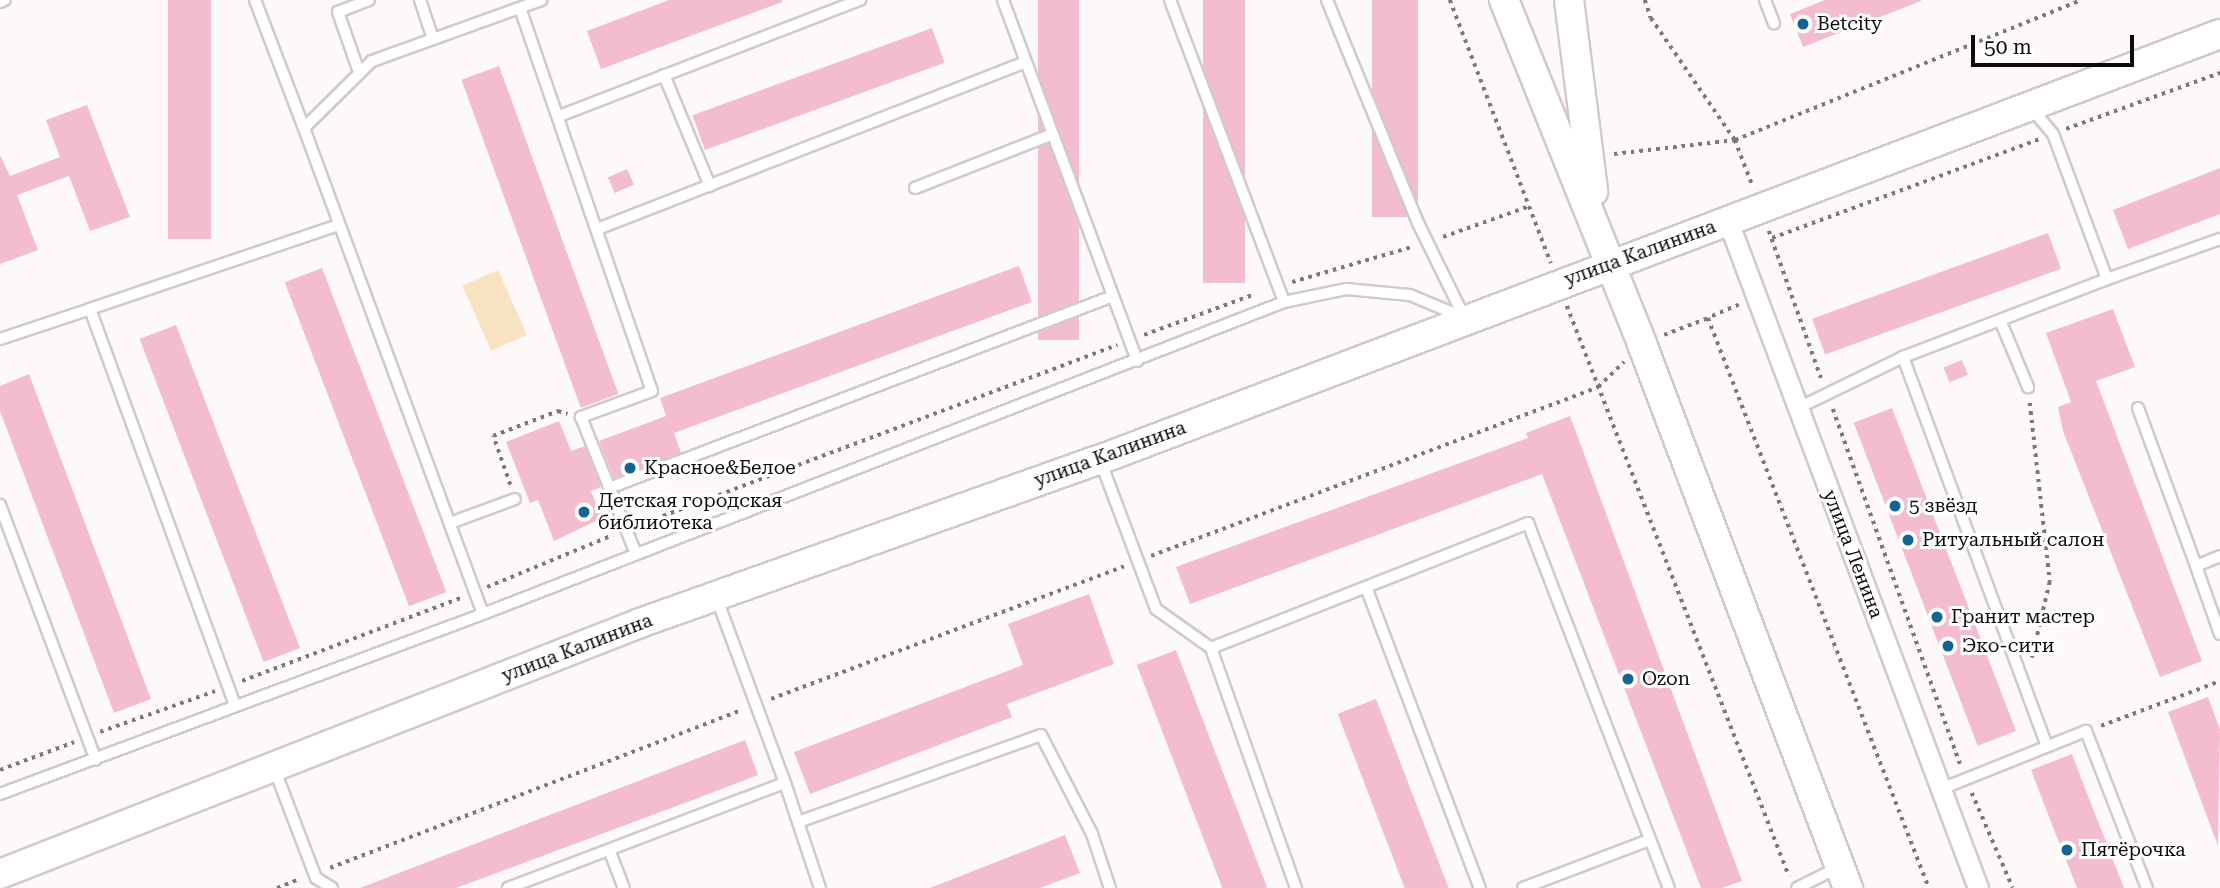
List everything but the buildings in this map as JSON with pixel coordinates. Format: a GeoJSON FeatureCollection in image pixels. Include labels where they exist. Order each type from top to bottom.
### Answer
{"type":"FeatureCollection","features":[{"type":"Feature","properties":{"kind":"street"},"geometry":{"type":"LineString","coordinates":[[1504,0],[1611,265],[1844,877]]}},
{"type":"Feature","properties":{"kind":"street"},"geometry":{"type":"LineString","coordinates":[[1569,0],[1586,164],[1611,265]]}},
{"type":"Feature","properties":{"kind":"street","name":"улица Калинина"},"geometry":{"type":"LineString","coordinates":[[0,874],[716,595],[1100,460],[1464,318],[2220,34]]}},
{"type":"Feature","properties":{"kind":"street","name":"улица Ленина"},"geometry":{"type":"LineString","coordinates":[[1728,221],[1978,888]]}},
{"type":"Feature","properties":{"kind":"lane"},"geometry":{"type":"LineString","coordinates":[[0,2],[5,0]]}},
{"type":"Feature","properties":{"kind":"lane"},"geometry":{"type":"LineString","coordinates":[[255,0],[483,614]]}},
{"type":"Feature","properties":{"kind":"lane"},"geometry":{"type":"LineString","coordinates":[[359,72],[338,12],[369,0]]}},
{"type":"Feature","properties":{"kind":"lane"},"geometry":{"type":"LineString","coordinates":[[420,0],[433,39]]}},
{"type":"Feature","properties":{"kind":"lane"},"geometry":{"type":"LineString","coordinates":[[304,128],[372,61],[541,0]]}},
{"type":"Feature","properties":{"kind":"lane"},"geometry":{"type":"LineString","coordinates":[[559,116],[860,0]]}},
{"type":"Feature","properties":{"kind":"lane"},"geometry":{"type":"LineString","coordinates":[[1003,0],[1137,361]]}},
{"type":"Feature","properties":{"kind":"lane"},"geometry":{"type":"LineString","coordinates":[[1170,0],[1284,302]]}},
{"type":"Feature","properties":{"kind":"lane"},"geometry":{"type":"LineString","coordinates":[[1327,0],[1464,318]]}},
{"type":"Feature","properties":{"kind":"lane"},"geometry":{"type":"LineString","coordinates":[[1765,0],[1774,23]]}},
{"type":"Feature","properties":{"kind":"lane"},"geometry":{"type":"LineString","coordinates":[[526,4],[559,116],[600,228],[652,391],[581,417],[636,554]]}},
{"type":"Feature","properties":{"kind":"lane"},"geometry":{"type":"LineString","coordinates":[[600,228],[1026,62]]}},
{"type":"Feature","properties":{"kind":"lane"},"geometry":{"type":"LineString","coordinates":[[664,75],[710,186]]}},
{"type":"Feature","properties":{"kind":"lane"},"geometry":{"type":"LineString","coordinates":[[2030,106],[2053,134],[2107,279]]}},
{"type":"Feature","properties":{"kind":"lane"},"geometry":{"type":"LineString","coordinates":[[915,188],[1053,134]]}},
{"type":"Feature","properties":{"kind":"lane"},"geometry":{"type":"LineString","coordinates":[[0,339],[338,225]]}},
{"type":"Feature","properties":{"kind":"lane"},"geometry":{"type":"LineString","coordinates":[[1798,408],[1903,357],[2220,239]]}},
{"type":"Feature","properties":{"kind":"lane"},"geometry":{"type":"LineString","coordinates":[[0,794],[483,614],[1284,302],[1346,289],[1410,295],[1464,318]]}},
{"type":"Feature","properties":{"kind":"lane"},"geometry":{"type":"LineString","coordinates":[[609,488],[1113,296]]}},
{"type":"Feature","properties":{"kind":"lane"},"geometry":{"type":"LineString","coordinates":[[90,309],[235,705]]}},
{"type":"Feature","properties":{"kind":"lane"},"geometry":{"type":"LineString","coordinates":[[2000,320],[2028,387]]}},
{"type":"Feature","properties":{"kind":"lane"},"geometry":{"type":"LineString","coordinates":[[1903,357],[2047,746]]}},
{"type":"Feature","properties":{"kind":"lane"},"geometry":{"type":"LineString","coordinates":[[2137,408],[2220,634]]}},
{"type":"Feature","properties":{"kind":"lane"},"geometry":{"type":"LineString","coordinates":[[1100,460],[1141,559],[1156,609],[1211,648],[1296,888]]}},
{"type":"Feature","properties":{"kind":"lane"},"geometry":{"type":"LineString","coordinates":[[450,523],[515,499]]}},
{"type":"Feature","properties":{"kind":"lane"},"geometry":{"type":"LineString","coordinates":[[0,505],[4,530],[96,760]]}},
{"type":"Feature","properties":{"kind":"lane"},"geometry":{"type":"LineString","coordinates":[[1211,648],[1528,523],[1647,841],[1669,888]]}},
{"type":"Feature","properties":{"kind":"lane"},"geometry":{"type":"LineString","coordinates":[[2196,566],[2220,556]]}},
{"type":"Feature","properties":{"kind":"lane"},"geometry":{"type":"LineString","coordinates":[[1366,587],[1480,888]]}},
{"type":"Feature","properties":{"kind":"lane"},"geometry":{"type":"LineString","coordinates":[[716,595],[801,821],[820,888]]}},
{"type":"Feature","properties":{"kind":"lane"},"geometry":{"type":"LineString","coordinates":[[1941,789],[2086,732],[2147,888]]}},
{"type":"Feature","properties":{"kind":"lane"},"geometry":{"type":"LineString","coordinates":[[801,821],[1041,735],[1091,834],[1110,888]]}},
{"type":"Feature","properties":{"kind":"lane"},"geometry":{"type":"LineString","coordinates":[[274,767],[314,874],[332,888]]}},
{"type":"Feature","properties":{"kind":"lane"},"geometry":{"type":"LineString","coordinates":[[508,888],[610,852],[785,783]]}},
{"type":"Feature","properties":{"kind":"lane"},"geometry":{"type":"LineString","coordinates":[[1523,888],[1647,841]]}},
{"type":"Feature","properties":{"kind":"lane"},"geometry":{"type":"LineString","coordinates":[[610,852],[624,888]]}},
{"type":"Feature","properties":{"kind":"lane"},"geometry":{"type":"LineString","coordinates":[[1795,888],[1844,877]]}},
{"type":"Feature","properties":{"kind":"path"},"geometry":{"type":"LineString","coordinates":[[0,770],[474,593],[626,530],[1277,286],[1430,242],[1530,205],[1450,0]]}},
{"type":"Feature","properties":{"kind":"path"},"geometry":{"type":"LineString","coordinates":[[1645,0],[1651,18],[1735,140]]}},
{"type":"Feature","properties":{"kind":"path"},"geometry":{"type":"LineString","coordinates":[[1614,153],[1735,140],[2081,0]]}},
{"type":"Feature","properties":{"kind":"path"},"geometry":{"type":"LineString","coordinates":[[2013,888],[1966,780],[1772,238],[2220,73]]}},
{"type":"Feature","properties":{"kind":"path"},"geometry":{"type":"LineString","coordinates":[[1792,300],[1756,298],[1707,318],[1929,888]]}},
{"type":"Feature","properties":{"kind":"path"},"geometry":{"type":"LineString","coordinates":[[277,888],[756,704],[1598,387],[1795,888]]}},
{"type":"Feature","properties":{"kind":"path"},"geometry":{"type":"LineString","coordinates":[[2020,672],[2034,655],[2050,583],[2028,387]]}},
{"type":"Feature","properties":{"kind":"path"},"geometry":{"type":"LineString","coordinates":[[515,499],[493,436],[558,411],[581,417]]}},
{"type":"Feature","properties":{"kind":"path"},"geometry":{"type":"LineString","coordinates":[[2086,732],[2220,681]]}},
{"type":"Feature","properties":{"kind":"shaded area"},"geometry":{"type":"Polygon","coordinates":[[[498,270],[527,335],[491,351],[462,286],[498,270]]]}},
{"type":"Feature","properties":{"kind":"place","name":"Betcity"},"geometry":{"type":"Point","coordinates":[1803,24]}},
{"type":"Feature","properties":{"kind":"place","name":"Красное&Белое"},"geometry":{"type":"Point","coordinates":[630,468]}},
{"type":"Feature","properties":{"kind":"place","name":"5 звёзд"},"geometry":{"type":"Point","coordinates":[1895,506]}},
{"type":"Feature","properties":{"kind":"place","name":"Детская городская библиотека"},"geometry":{"type":"Point","coordinates":[584,512]}},
{"type":"Feature","properties":{"kind":"place","name":"Ритуальный салон"},"geometry":{"type":"Point","coordinates":[1908,540]}},
{"type":"Feature","properties":{"kind":"place","name":"Гранит мастер"},"geometry":{"type":"Point","coordinates":[1937,617]}},
{"type":"Feature","properties":{"kind":"place","name":"Эко-сити"},"geometry":{"type":"Point","coordinates":[1948,646]}},
{"type":"Feature","properties":{"kind":"place","name":"Ozon"},"geometry":{"type":"Point","coordinates":[1628,679]}},
{"type":"Feature","properties":{"kind":"place","name":"Пятёрочка"},"geometry":{"type":"Point","coordinates":[2067,850]}}]}
